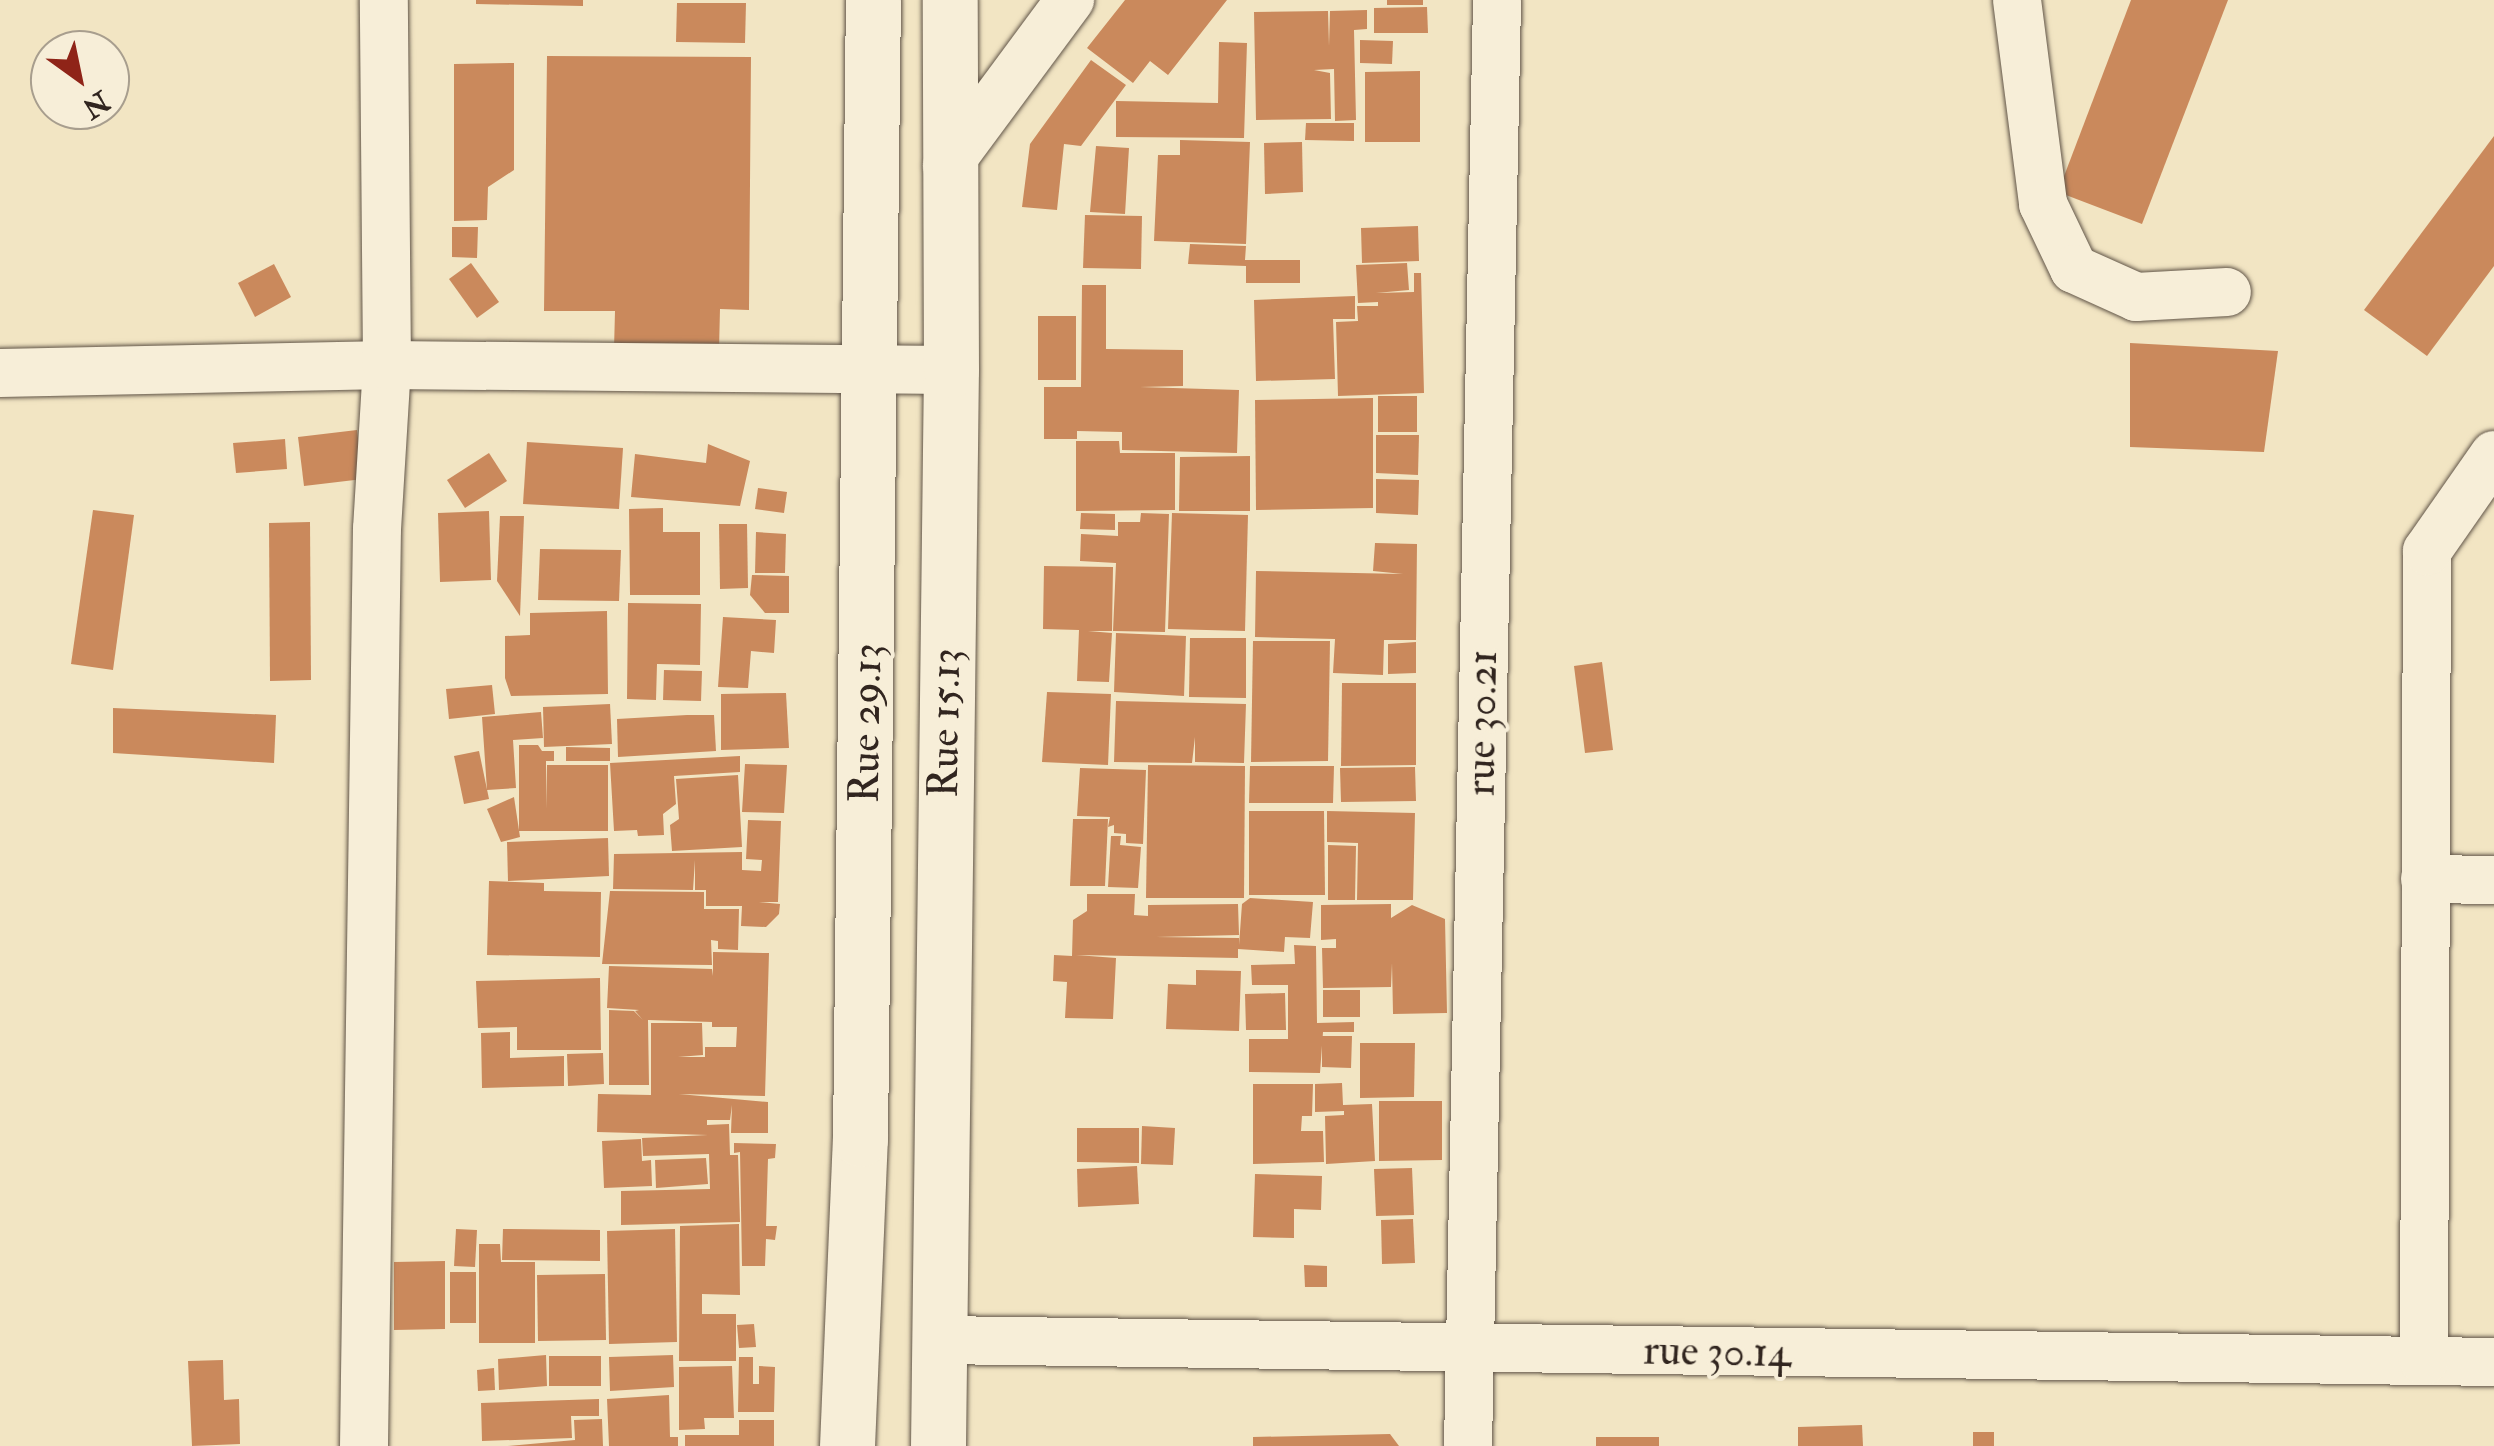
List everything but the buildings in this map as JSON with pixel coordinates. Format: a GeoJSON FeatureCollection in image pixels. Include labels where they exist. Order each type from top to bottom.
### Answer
{"type":"FeatureCollection","features":[{"type":"Feature","properties":{"kind":"main road","name":"Rue 29.13"},"geometry":{"type":"LineString","coordinates":[[847,1446],[860,1139],[873,0]]}},
{"type":"Feature","properties":{"kind":"main road","name":"Rue 15.13"},"geometry":{"type":"LineString","coordinates":[[938,1446],[951,370],[950,0]]}},
{"type":"Feature","properties":{"kind":"street"},"geometry":{"type":"LineString","coordinates":[[364,1446],[377,529],[387,365],[384,0]]}},
{"type":"Feature","properties":{"kind":"street"},"geometry":{"type":"LineString","coordinates":[[948,166],[1070,0]]}},
{"type":"Feature","properties":{"kind":"street","name":"rue 30.21"},"geometry":{"type":"LineString","coordinates":[[1468,1446],[1497,0]]}},
{"type":"Feature","properties":{"kind":"street"},"geometry":{"type":"LineString","coordinates":[[2016,0],[2043,204],[2074,270],[2136,297],[2227,292]]}},
{"type":"Feature","properties":{"kind":"street"},"geometry":{"type":"LineString","coordinates":[[0,373],[387,365],[951,370]]}},
{"type":"Feature","properties":{"kind":"street"},"geometry":{"type":"LineString","coordinates":[[2424,1361],[2426,550],[2494,456]]}},
{"type":"Feature","properties":{"kind":"street"},"geometry":{"type":"LineString","coordinates":[[2426,880],[2494,880]]}},
{"type":"Feature","properties":{"kind":"street","name":"rue 30.14"},"geometry":{"type":"LineString","coordinates":[[940,1340],[2494,1362]]}}]}
